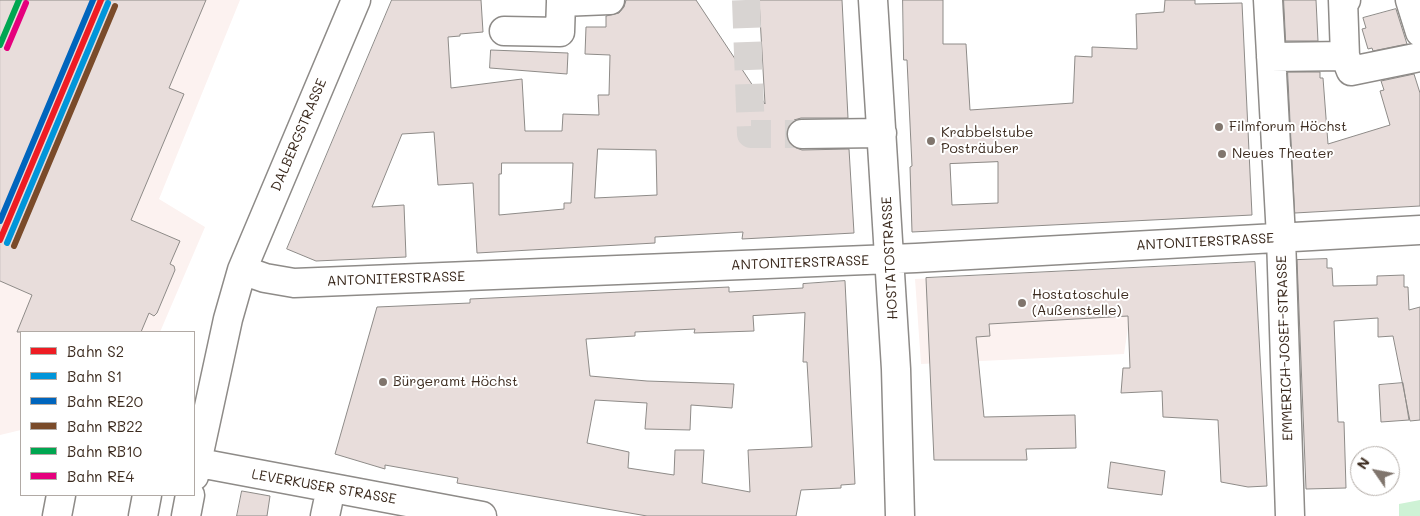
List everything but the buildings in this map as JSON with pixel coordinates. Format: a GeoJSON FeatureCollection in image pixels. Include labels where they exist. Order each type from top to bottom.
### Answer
{"type":"FeatureCollection","features":[{"type":"Feature","properties":{"kind":"street","name":"DALBERGSTRASSE"},"geometry":{"type":"LineString","coordinates":[[195,466],[228,319],[242,270],[356,0]]}},
{"type":"Feature","properties":{"kind":"street"},"geometry":{"type":"LineString","coordinates":[[504,31],[560,32],[561,1],[610,0]]}},
{"type":"Feature","properties":{"kind":"street","name":"HOSTATOSTRASSE"},"geometry":{"type":"LineString","coordinates":[[873,0],[896,369],[900,516]]}},
{"type":"Feature","properties":{"kind":"street","name":"EMMERICH-JOSEF-STRASSE"},"geometry":{"type":"LineString","coordinates":[[1268,0],[1282,237],[1290,516]]}},
{"type":"Feature","properties":{"kind":"street"},"geometry":{"type":"LineString","coordinates":[[1346,0],[1343,0],[1345,56],[1351,71],[1420,57]]}},
{"type":"Feature","properties":{"kind":"street"},"geometry":{"type":"LineString","coordinates":[[1410,0],[1420,32]]}},
{"type":"Feature","properties":{"kind":"street"},"geometry":{"type":"LineString","coordinates":[[1271,57],[1345,56]]}},
{"type":"Feature","properties":{"kind":"street"},"geometry":{"type":"LineString","coordinates":[[802,134],[882,133]]}},
{"type":"Feature","properties":{"kind":"street","name":"ANTONITERSTRASSE"},"geometry":{"type":"LineString","coordinates":[[242,270],[265,278],[294,283],[890,259],[1420,230]]}},
{"type":"Feature","properties":{"kind":"street","name":"LEVERKUSER STRASSE"},"geometry":{"type":"LineString","coordinates":[[195,466],[331,488],[482,516]]}},
{"type":"Feature","properties":{"kind":"street"},"geometry":{"type":"LineString","coordinates":[[325,516],[331,488]]}},
{"type":"Feature","properties":{"kind":"street"},"geometry":{"type":"LineString","coordinates":[[57,516],[61,496]]}},
{"type":"Feature","properties":{"kind":"street"},"geometry":{"type":"LineString","coordinates":[[143,516],[147,496]]}},
{"type":"Feature","properties":{"kind":"street"},"geometry":{"type":"LineString","coordinates":[[186,516],[190,496]]}},
{"type":"Feature","properties":{"kind":"shaded area"},"geometry":{"type":"Polygon","coordinates":[[[0,0],[240,0],[159,199],[205,227],[160,331],[20,331],[20,430],[0,435],[0,0]]]}},
{"type":"Feature","properties":{"kind":"shaded area","name":"Hostatoschule (Außenstelle)"},"geometry":{"type":"Polygon","coordinates":[[[1128,269],[1128,328],[1124,354],[921,364],[915,279],[1128,269]]]}},
{"type":"Feature","properties":{"kind":"green space"},"geometry":{"type":"Polygon","coordinates":[[[1420,500],[1420,516],[1399,516],[1399,504],[1420,500]]]}},
{"type":"Feature","properties":{"kind":"tunnel"},"geometry":{"type":"LineString","coordinates":[[746,0],[751,134],[802,134]]}},
{"type":"Feature","properties":{"kind":"rail line","name":"RB10"},"geometry":{"type":"LineString","coordinates":[[0,45],[19,0]]}},
{"type":"Feature","properties":{"kind":"rail line","name":"RE20"},"geometry":{"type":"LineString","coordinates":[[0,221],[93,0]]}},
{"type":"Feature","properties":{"kind":"rail line","name":"S2"},"geometry":{"type":"LineString","coordinates":[[0,240],[101,0]]}},
{"type":"Feature","properties":{"kind":"rail line","name":"RE4"},"geometry":{"type":"LineString","coordinates":[[7,48],[26,3]]}},
{"type":"Feature","properties":{"kind":"rail line","name":"S1"},"geometry":{"type":"LineString","coordinates":[[7,243],[108,3]]}},
{"type":"Feature","properties":{"kind":"rail line","name":"RB22"},"geometry":{"type":"LineString","coordinates":[[14,246],[115,6]]}},
{"type":"Feature","properties":{"kind":"place","name":"Filmforum Höchst"},"geometry":{"type":"Point","coordinates":[1219,127]}},
{"type":"Feature","properties":{"kind":"place","name":"Krabbelstube Posträuber"},"geometry":{"type":"Point","coordinates":[931,141]}},
{"type":"Feature","properties":{"kind":"place","name":"Neues Theater"},"geometry":{"type":"Point","coordinates":[1222,154]}},
{"type":"Feature","properties":{"kind":"place","name":"Hostatoschule (Außenstelle)"},"geometry":{"type":"Point","coordinates":[1022,303]}},
{"type":"Feature","properties":{"kind":"place","name":"Bürgeramt Höchst"},"geometry":{"type":"Point","coordinates":[383,382]}}]}
